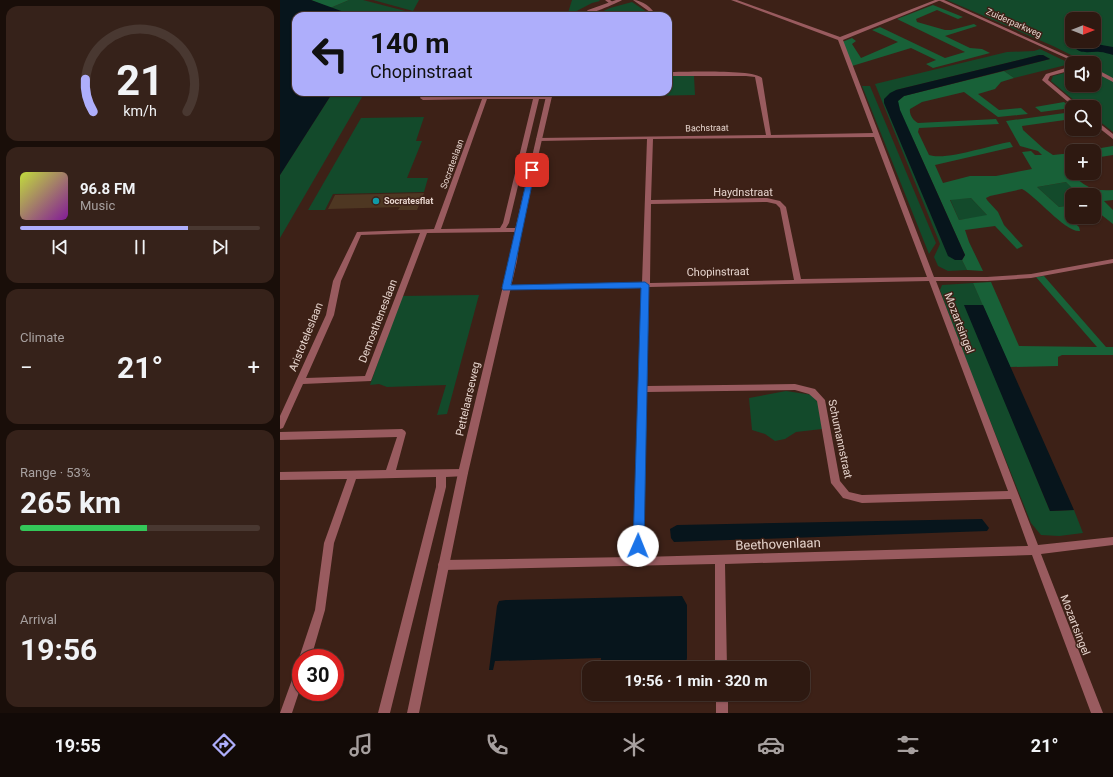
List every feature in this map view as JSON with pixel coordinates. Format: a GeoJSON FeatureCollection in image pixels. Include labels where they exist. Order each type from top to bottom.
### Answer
{"type":"FeatureCollection","features":[{"type":"Feature","properties":{"kind":"street"},"geometry":{"type":"LineString","coordinates":[[607,0],[612,3]]}},
{"type":"Feature","properties":{"kind":"street"},"geometry":{"type":"LineString","coordinates":[[592,12],[620,0]]}},
{"type":"Feature","properties":{"kind":"street"},"geometry":{"type":"LineString","coordinates":[[635,0],[652,12]]}},
{"type":"Feature","properties":{"kind":"street"},"geometry":{"type":"LineString","coordinates":[[733,0],[840,39],[939,0]]}},
{"type":"Feature","properties":{"kind":"street","name":"Zuiderparkweg"},"geometry":{"type":"LineString","coordinates":[[939,0],[1065,56]]}},
{"type":"Feature","properties":{"kind":"street","name":"Mozartsingel"},"geometry":{"type":"LineString","coordinates":[[840,39],[930,279],[1097,713]]}},
{"type":"Feature","properties":{"kind":"street"},"geometry":{"type":"LineString","coordinates":[[1065,70],[1048,75],[1046,80],[1069,100]]}},
{"type":"Feature","properties":{"kind":"street"},"geometry":{"type":"LineString","coordinates":[[672,74],[746,74],[757,76],[759,78],[769,137]]}},
{"type":"Feature","properties":{"kind":"street"},"geometry":{"type":"LineString","coordinates":[[1101,74],[1113,80]]}},
{"type":"Feature","properties":{"kind":"street"},"geometry":{"type":"LineString","coordinates":[[424,96],[423,98],[541,96]]}},
{"type":"Feature","properties":{"kind":"street","name":"Pettelaarseweg"},"geometry":{"type":"LineString","coordinates":[[413,713],[463,473],[550,96]]}},
{"type":"Feature","properties":{"kind":"street","name":"Socrateslaan"},"geometry":{"type":"LineString","coordinates":[[437,232],[485,97]]}},
{"type":"Feature","properties":{"kind":"street"},"geometry":{"type":"LineString","coordinates":[[502,230],[510,208],[536,97]]}},
{"type":"Feature","properties":{"kind":"street"},"geometry":{"type":"LineString","coordinates":[[1101,127],[1113,137]]}},
{"type":"Feature","properties":{"kind":"street","name":"Bachstraat"},"geometry":{"type":"LineString","coordinates":[[539,139],[876,135]]}},
{"type":"Feature","properties":{"kind":"street"},"geometry":{"type":"LineString","coordinates":[[638,562],[650,138]]}},
{"type":"Feature","properties":{"kind":"street","name":"Haydnstraat"},"geometry":{"type":"LineString","coordinates":[[648,202],[768,200],[778,202],[783,207],[798,282]]}},
{"type":"Feature","properties":{"kind":"street"},"geometry":{"type":"LineString","coordinates":[[424,232],[518,230]]}},
{"type":"Feature","properties":{"kind":"street","name":"Aristoteleslaan"},"geometry":{"type":"LineString","coordinates":[[280,426],[330,315],[337,281],[359,233],[424,232]]}},
{"type":"Feature","properties":{"kind":"street","name":"Demostheneslaan"},"geometry":{"type":"LineString","coordinates":[[301,380],[368,379],[424,232]]}},
{"type":"Feature","properties":{"kind":"street","name":"Chopinstraat"},"geometry":{"type":"LineString","coordinates":[[506,288],[987,279],[1031,276],[1113,261]]}},
{"type":"Feature","properties":{"kind":"street","name":"Schumannstraat"},"geometry":{"type":"LineString","coordinates":[[642,389],[795,387],[812,391],[821,400],[836,483],[846,495],[862,499],[1013,495]]}},
{"type":"Feature","properties":{"kind":"street"},"geometry":{"type":"LineString","coordinates":[[280,436],[402,432],[390,474]]}},
{"type":"Feature","properties":{"kind":"street"},"geometry":{"type":"LineString","coordinates":[[384,713],[441,487],[442,473]]}},
{"type":"Feature","properties":{"kind":"street"},"geometry":{"type":"LineString","coordinates":[[280,476],[463,473]]}},
{"type":"Feature","properties":{"kind":"street"},"geometry":{"type":"LineString","coordinates":[[308,649],[320,610],[329,543],[353,475]]}},
{"type":"Feature","properties":{"kind":"street","name":"Beethovenlaan"},"geometry":{"type":"LineString","coordinates":[[443,565],[638,562],[1034,550],[1113,541]]}},
{"type":"Feature","properties":{"kind":"street"},"geometry":{"type":"LineString","coordinates":[[720,559],[721,661]]}},
{"type":"Feature","properties":{"kind":"street"},"geometry":{"type":"LineString","coordinates":[[286,713],[292,696]]}},
{"type":"Feature","properties":{"kind":"street"},"geometry":{"type":"LineString","coordinates":[[722,701],[722,713]]}},
{"type":"Feature","properties":{"kind":"green space"},"geometry":{"type":"Polygon","coordinates":[[[311,0],[349,0],[330,8],[311,0]]]}},
{"type":"Feature","properties":{"kind":"green space"},"geometry":{"type":"Polygon","coordinates":[[[349,0],[363,0],[409,12],[342,12],[330,8],[349,0]]]}},
{"type":"Feature","properties":{"kind":"green space"},"geometry":{"type":"Polygon","coordinates":[[[373,0],[419,0],[413,11],[373,0]]]}},
{"type":"Feature","properties":{"kind":"green space"},"geometry":{"type":"Polygon","coordinates":[[[572,0],[600,1],[592,3],[575,12],[568,12],[572,0]]]}},
{"type":"Feature","properties":{"kind":"green space"},"geometry":{"type":"Polygon","coordinates":[[[947,0],[1113,0],[1113,132],[1101,123],[1101,100],[1074,100],[1051,81],[1053,76],[1065,73],[1065,92],[1101,92],[1101,56],[1073,56],[947,0]]]}},
{"type":"Feature","properties":{"kind":"green space"},"geometry":{"type":"Polygon","coordinates":[[[632,2],[647,12],[602,12],[632,2]]]}},
{"type":"Feature","properties":{"kind":"green space"},"geometry":{"type":"Polygon","coordinates":[[[933,5],[963,17],[958,19],[937,10],[916,19],[917,22],[945,30],[951,30],[974,24],[977,26],[945,36],[970,48],[982,49],[990,53],[933,68],[926,64],[936,60],[911,48],[852,66],[842,42],[852,38],[856,41],[852,44],[861,58],[898,42],[872,30],[880,27],[945,58],[965,52],[897,19],[933,5]]]}},
{"type":"Feature","properties":{"kind":"green space"},"geometry":{"type":"Polygon","coordinates":[[[1040,49],[1065,61],[1065,65],[1014,78],[1004,71],[1050,59],[1043,55],[1039,55],[896,90],[955,260],[962,260],[967,270],[948,271],[938,266],[934,257],[940,244],[875,84],[1007,52],[1034,51],[1040,49]]]}},
{"type":"Feature","properties":{"kind":"green space"},"geometry":{"type":"Polygon","coordinates":[[[1004,71],[1014,78],[1001,82],[995,89],[978,94],[999,110],[1021,108],[1028,114],[998,117],[964,92],[922,102],[910,109],[910,113],[914,121],[918,123],[996,119],[999,124],[919,128],[918,132],[929,155],[946,156],[1010,142],[1013,147],[935,165],[943,183],[970,176],[996,176],[1032,169],[1022,152],[1031,151],[1035,155],[1042,155],[1038,151],[1020,146],[1006,121],[1065,113],[1065,120],[1022,126],[1023,130],[1053,155],[1065,154],[1065,180],[1078,180],[1086,186],[1092,188],[1072,188],[1066,182],[1037,187],[1059,207],[1065,206],[1065,224],[1076,224],[1079,227],[1080,231],[1074,230],[1067,226],[1022,189],[990,196],[986,198],[987,200],[998,212],[1004,225],[1023,246],[1017,249],[995,226],[965,230],[983,271],[967,270],[962,260],[965,255],[900,110],[898,101],[904,96],[1004,71]],[[971,198],[950,200],[959,220],[987,215],[971,198]]]}},
{"type":"Feature","properties":{"kind":"green space"},"geometry":{"type":"Polygon","coordinates":[[[672,76],[694,76],[695,95],[672,95],[672,76]]]}},
{"type":"Feature","properties":{"kind":"green space"},"geometry":{"type":"Polygon","coordinates":[[[862,86],[870,86],[936,243],[929,254],[862,86]]]}},
{"type":"Feature","properties":{"kind":"green space"},"geometry":{"type":"Polygon","coordinates":[[[330,96],[363,96],[280,238],[280,175],[330,96]]]}},
{"type":"Feature","properties":{"kind":"green space"},"geometry":{"type":"Polygon","coordinates":[[[1065,103],[1065,109],[1041,112],[1035,107],[1065,103]]]}},
{"type":"Feature","properties":{"kind":"green space"},"geometry":{"type":"Polygon","coordinates":[[[424,117],[416,141],[422,141],[407,178],[428,178],[424,192],[333,194],[325,210],[308,210],[361,118],[424,117]]]}},
{"type":"Feature","properties":{"kind":"green space"},"geometry":{"type":"Polygon","coordinates":[[[1113,146],[1113,155],[1101,157],[1101,148],[1113,146]]]}},
{"type":"Feature","properties":{"kind":"green space"},"geometry":{"type":"Polygon","coordinates":[[[1066,182],[1072,188],[1065,188],[1065,206],[1059,207],[1037,187],[1066,182]]]}},
{"type":"Feature","properties":{"kind":"green space"},"geometry":{"type":"Polygon","coordinates":[[[1101,190],[1113,190],[1113,200],[1104,201],[1113,210],[1113,224],[1101,215],[1101,190]]]}},
{"type":"Feature","properties":{"kind":"green space"},"geometry":{"type":"Polygon","coordinates":[[[971,198],[988,216],[959,220],[950,199],[971,198]]]}},
{"type":"Feature","properties":{"kind":"green space"},"geometry":{"type":"Polygon","coordinates":[[[1044,276],[1106,347],[1113,347],[1113,355],[1062,355],[1058,357],[1058,366],[1010,367],[973,283],[991,282],[1019,346],[1097,347],[1036,277],[1044,276]]]}},
{"type":"Feature","properties":{"kind":"green space"},"geometry":{"type":"Polygon","coordinates":[[[973,283],[983,305],[965,305],[1050,511],[1074,510],[1083,533],[1059,536],[1041,535],[1031,523],[968,366],[940,290],[942,285],[973,283]]]}},
{"type":"Feature","properties":{"kind":"green space"},"geometry":{"type":"Polygon","coordinates":[[[479,295],[447,414],[437,415],[446,385],[387,387],[379,384],[370,385],[401,296],[479,295]]]}},
{"type":"Feature","properties":{"kind":"green space"},"geometry":{"type":"Polygon","coordinates":[[[786,391],[813,395],[818,403],[822,429],[796,432],[785,439],[775,441],[765,434],[752,430],[749,398],[786,391]]]}},
{"type":"Feature","properties":{"kind":"shaded area"},"geometry":{"type":"Polygon","coordinates":[[[280,0],[311,0],[344,12],[292,12],[292,96],[330,96],[280,175],[280,0]]]}},
{"type":"Feature","properties":{"kind":"shaded area"},"geometry":{"type":"Polygon","coordinates":[[[1101,45],[1113,47],[1113,55],[1102,52],[1080,51],[1076,48],[1101,48],[1101,45]]]}},
{"type":"Feature","properties":{"kind":"shaded area"},"geometry":{"type":"Polygon","coordinates":[[[1043,55],[1050,59],[904,96],[898,101],[900,110],[965,255],[962,260],[955,260],[948,256],[884,103],[884,99],[896,90],[1043,55]]]}},
{"type":"Feature","properties":{"kind":"shaded area"},"geometry":{"type":"Polygon","coordinates":[[[964,305],[983,305],[1074,510],[1050,511],[964,305]]]}},
{"type":"Feature","properties":{"kind":"shaded area"},"geometry":{"type":"Polygon","coordinates":[[[982,519],[989,528],[987,531],[674,542],[671,538],[670,529],[677,525],[982,519]]]}},
{"type":"Feature","properties":{"kind":"shaded area"},"geometry":{"type":"Polygon","coordinates":[[[682,596],[687,605],[686,661],[601,661],[601,658],[495,661],[493,670],[489,670],[497,606],[499,601],[682,596]]]}},
{"type":"Feature","properties":{"kind":"building","name":"Socratesflat"},"geometry":{"type":"Polygon","coordinates":[[[424,193],[417,210],[398,210],[400,207],[328,209],[335,195],[424,193]]]}},
{"type":"Feature","properties":{"kind":"place","name":"Socratesflat"},"geometry":{"type":"Point","coordinates":[376,201]}},
{"type":"Feature","properties":{"kind":"route"},"geometry":{"type":"LineString","coordinates":[[532,170],[506,288],[645,285],[638,546]]}}]}
